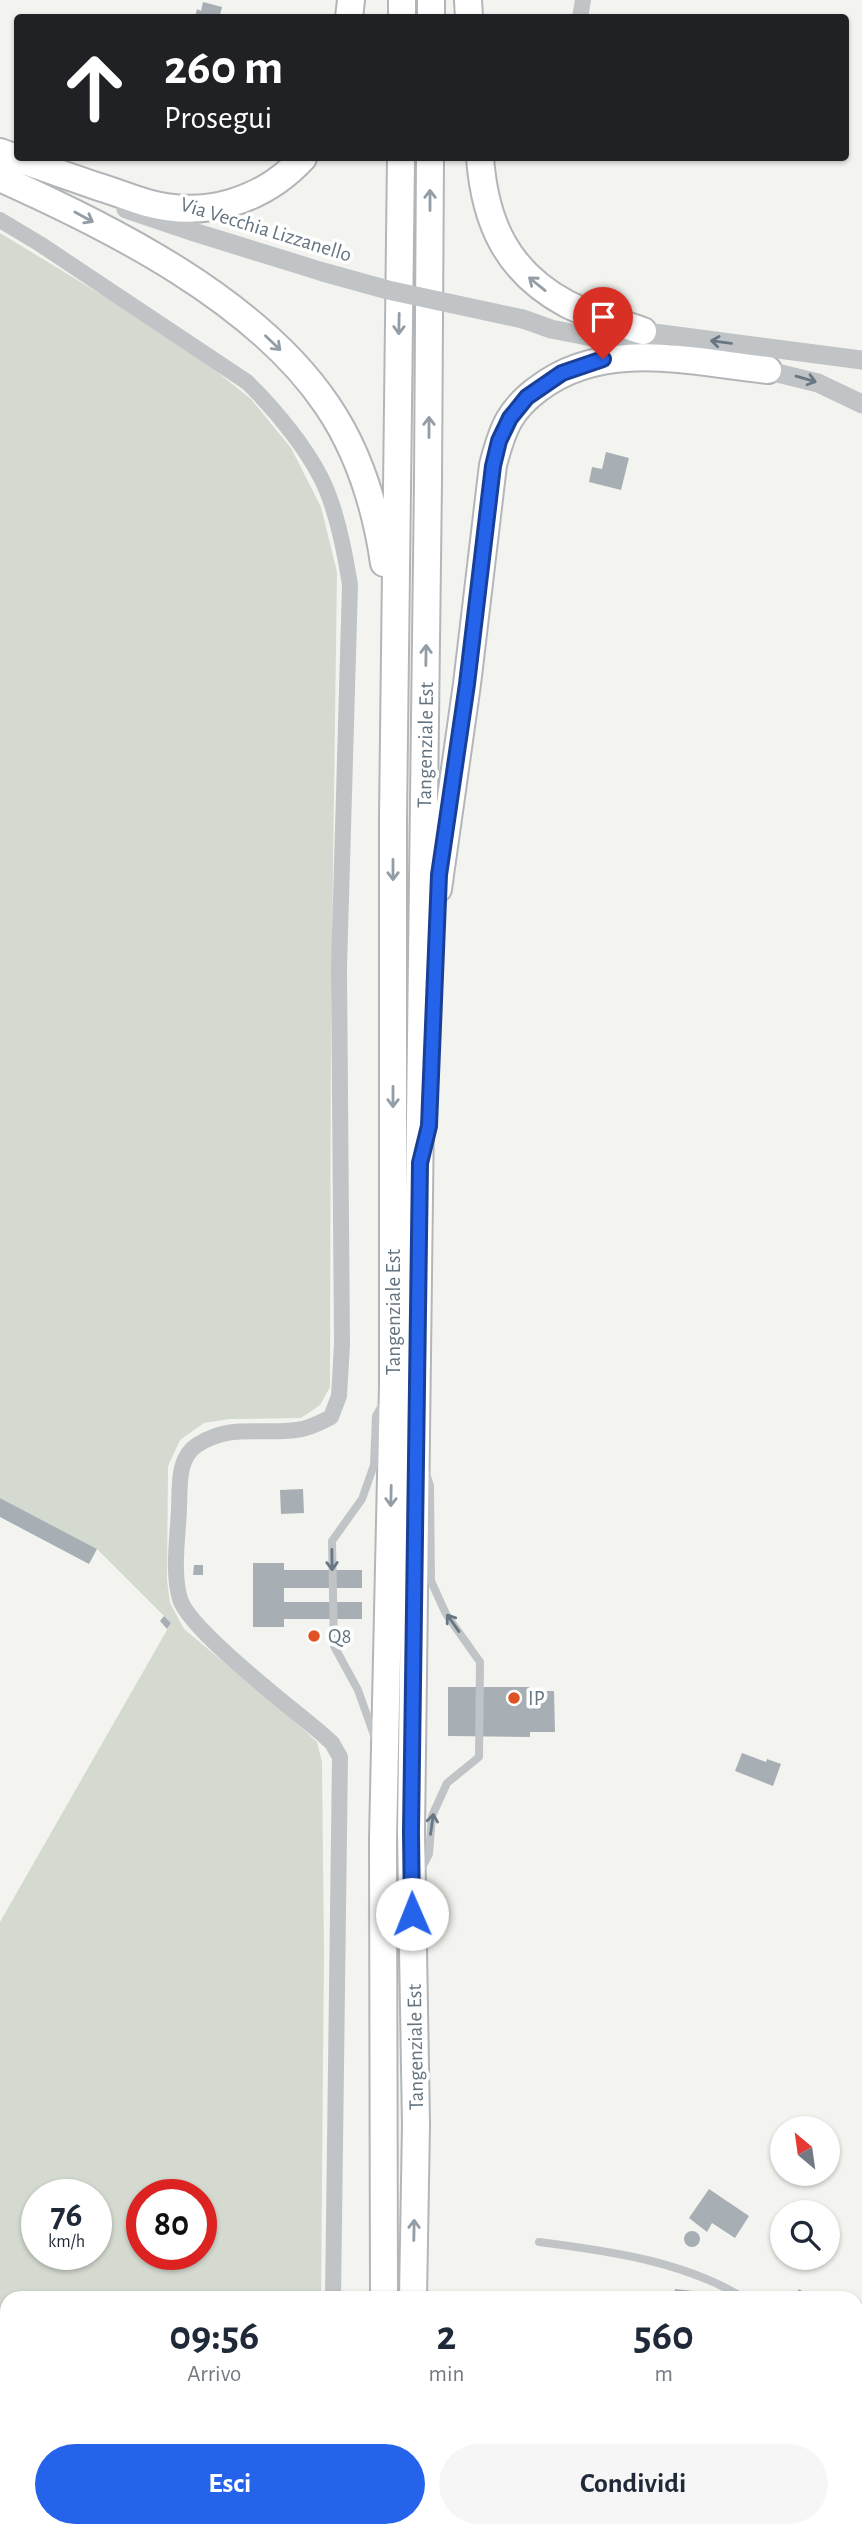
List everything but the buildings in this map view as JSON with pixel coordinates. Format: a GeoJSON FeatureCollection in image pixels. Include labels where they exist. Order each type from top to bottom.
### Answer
{"type":"FeatureCollection","features":[{"type":"Feature","properties":{"kind":"highway"},"geometry":{"type":"LineString","coordinates":[[26,161],[148,203],[209,209],[240,201],[257,193],[270,186],[299,161]]}},
{"type":"Feature","properties":{"kind":"highway","name":"Tangenziale Est"},"geometry":{"type":"LineString","coordinates":[[384,2291],[383,1839],[393,1386],[393,818],[401,161]]}},
{"type":"Feature","properties":{"kind":"highway","name":"Tangenziale Est"},"geometry":{"type":"LineString","coordinates":[[413,2291],[416,2125],[412,1888],[430,161]]}},
{"type":"Feature","properties":{"kind":"highway"},"geometry":{"type":"LineString","coordinates":[[481,161],[490,214],[501,243],[517,266],[538,286],[568,305],[643,331]]}},
{"type":"Feature","properties":{"kind":"highway"},"geometry":{"type":"LineString","coordinates":[[0,178],[76,213],[213,294],[266,337],[327,405],[365,482],[384,563],[382,770],[393,818]]}},
{"type":"Feature","properties":{"kind":"highway"},"geometry":{"type":"LineString","coordinates":[[420,1163],[429,1126],[439,875],[467,684],[489,492],[499,441],[510,418],[527,397],[562,373],[603,359],[649,357],[768,370]]}},
{"type":"Feature","properties":{"kind":"street","name":"Via Vecchia Lizzanello"},"geometry":{"type":"LineString","coordinates":[[0,163],[197,233],[323,272],[388,290],[523,319],[551,329],[768,370],[818,383],[862,404]]}},
{"type":"Feature","properties":{"kind":"street"},"geometry":{"type":"LineString","coordinates":[[0,220],[235,374],[264,399],[298,441],[326,488],[340,529],[351,585],[339,968],[342,1330],[339,1396],[331,1417],[317,1424],[297,1430],[230,1431],[194,1446],[185,1457],[180,1474],[177,1576],[180,1601],[207,1636],[322,1734],[340,1757],[334,2291]]}},
{"type":"Feature","properties":{"kind":"street","name":"Via Vecchia Lizzanello"},"geometry":{"type":"LineString","coordinates":[[523,319],[549,318],[862,360]]}},
{"type":"Feature","properties":{"kind":"lane"},"geometry":{"type":"LineString","coordinates":[[374,1746],[374,1732],[358,1690],[334,1646],[332,1541],[362,1499],[374,1465],[376,1416],[393,1386]]}},
{"type":"Feature","properties":{"kind":"lane"},"geometry":{"type":"LineString","coordinates":[[412,1888],[429,1854],[432,1816],[447,1783],[479,1757],[480,1662],[446,1614],[431,1581],[430,1486],[416,1438]]}},
{"type":"Feature","properties":{"kind":"lane"},"geometry":{"type":"LineString","coordinates":[[373,1800],[383,1839]]}},
{"type":"Feature","properties":{"kind":"lane"},"geometry":{"type":"LineString","coordinates":[[539,2242],[610,2251],[718,2282],[733,2291]]}},
{"type":"Feature","properties":{"kind":"shaded area"},"geometry":{"type":"Polygon","coordinates":[[[0,233],[181,343],[251,399],[291,448],[321,507],[337,572],[331,1021],[330,1387],[320,1405],[301,1418],[230,1419],[204,1423],[180,1440],[168,1466],[167,1580],[170,1603],[184,1629],[317,1742],[322,1762],[324,1952],[321,2291],[0,2291],[0,1922],[171,1623],[97,1549],[0,1498],[0,233]]]}},
{"type":"Feature","properties":{"kind":"place","name":"Q8"},"geometry":{"type":"Point","coordinates":[314,1636]}},
{"type":"Feature","properties":{"kind":"place","name":"IP"},"geometry":{"type":"Point","coordinates":[514,1698]}},
{"type":"Feature","properties":{"kind":"route"},"geometry":{"type":"LineString","coordinates":[[412,1914],[420,1163],[429,1126],[439,875],[467,684],[489,492],[499,441],[510,418],[527,397],[562,373],[603,359]]}}]}
